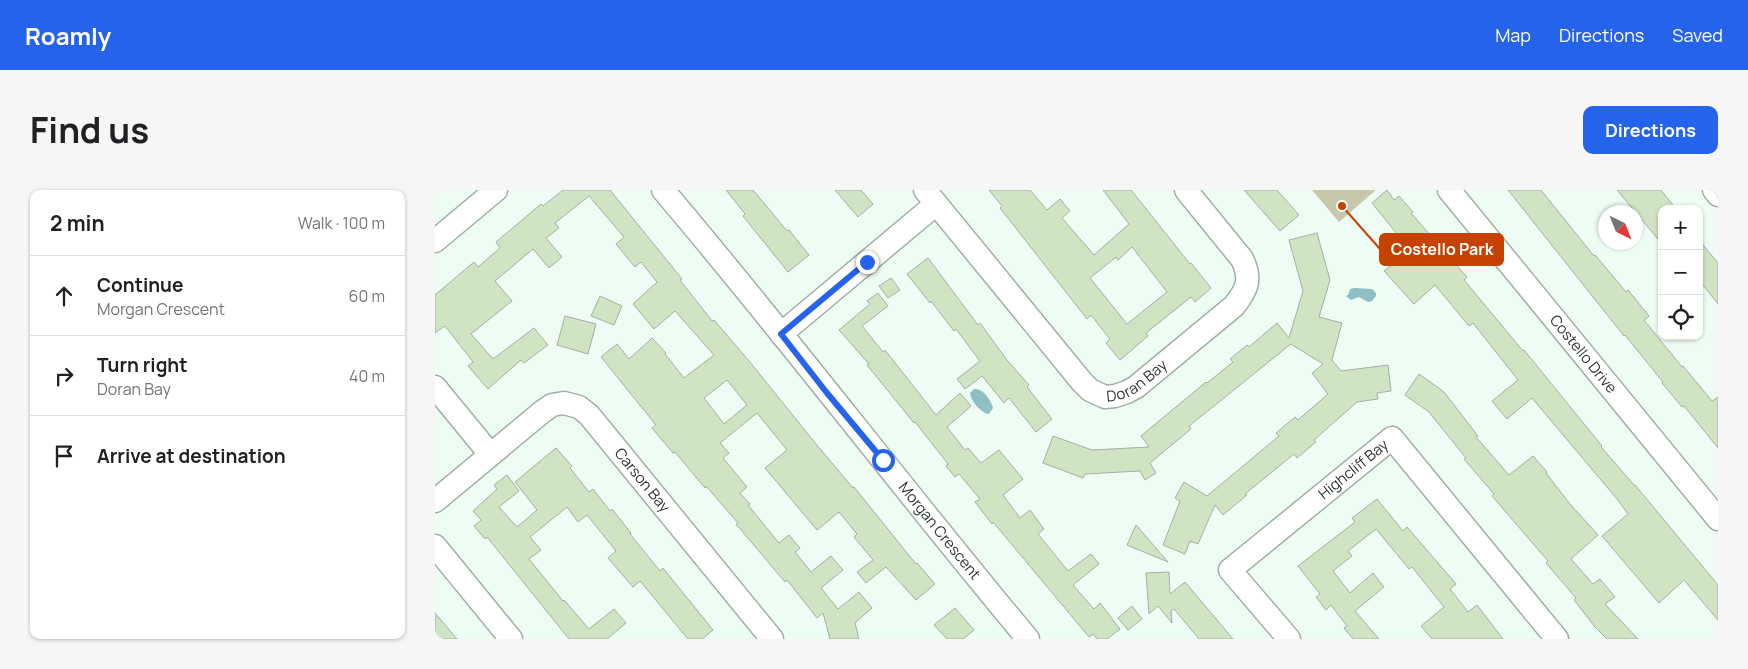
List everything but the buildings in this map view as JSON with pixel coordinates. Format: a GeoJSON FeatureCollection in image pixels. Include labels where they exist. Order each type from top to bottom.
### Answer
{"type":"FeatureCollection","features":[{"type":"Feature","properties":{"kind":"street"},"geometry":{"type":"LineString","coordinates":[[435,241],[496,190]]}},
{"type":"Feature","properties":{"kind":"street","name":"Morgan Crescent"},"geometry":{"type":"LineString","coordinates":[[663,190],[707,241],[827,393],[1028,639]]}},
{"type":"Feature","properties":{"kind":"street","name":"Doran Bay"},"geometry":{"type":"LineString","coordinates":[[781,334],[931,197],[1082,382],[1097,394],[1110,397],[1115,396],[1135,387],[1234,306],[1248,285],[1247,268],[1242,259],[1186,190]]}},
{"type":"Feature","properties":{"kind":"street","name":"Costello Drive"},"geometry":{"type":"LineString","coordinates":[[1449,190],[1718,519]]}},
{"type":"Feature","properties":{"kind":"street"},"geometry":{"type":"LineString","coordinates":[[1714,190],[1718,195]]}},
{"type":"Feature","properties":{"kind":"street"},"geometry":{"type":"LineString","coordinates":[[435,387],[490,454]]}},
{"type":"Feature","properties":{"kind":"street","name":"Carson Bay"},"geometry":{"type":"LineString","coordinates":[[435,501],[551,405],[564,403],[579,407],[589,415],[617,447],[772,639]]}},
{"type":"Feature","properties":{"kind":"street","name":"Highcliff Bay"},"geometry":{"type":"LineString","coordinates":[[1289,639],[1230,570],[1392,438],[1557,639]]}},
{"type":"Feature","properties":{"kind":"street"},"geometry":{"type":"LineString","coordinates":[[435,546],[511,639]]}},
{"type":"Feature","properties":{"kind":"green space"},"geometry":{"type":"Polygon","coordinates":[[[1312,190],[1376,190],[1339,222],[1312,190]]]}},
{"type":"Feature","properties":{"kind":"water"},"geometry":{"type":"Polygon","coordinates":[[[1350,289],[1372,289],[1376,296],[1372,301],[1368,302],[1359,297],[1351,300],[1346,296],[1350,289]]]}},
{"type":"Feature","properties":{"kind":"water"},"geometry":{"type":"Polygon","coordinates":[[[974,389],[980,390],[988,398],[993,408],[989,414],[980,409],[972,400],[970,393],[974,389]]]}},
{"type":"Feature","properties":{"kind":"place","name":"Costello Park"},"geometry":{"type":"Point","coordinates":[1342,206]}},
{"type":"Feature","properties":{"kind":"route"},"geometry":{"type":"LineString","coordinates":[[867,262],[781,334],[883,460]]}}]}
